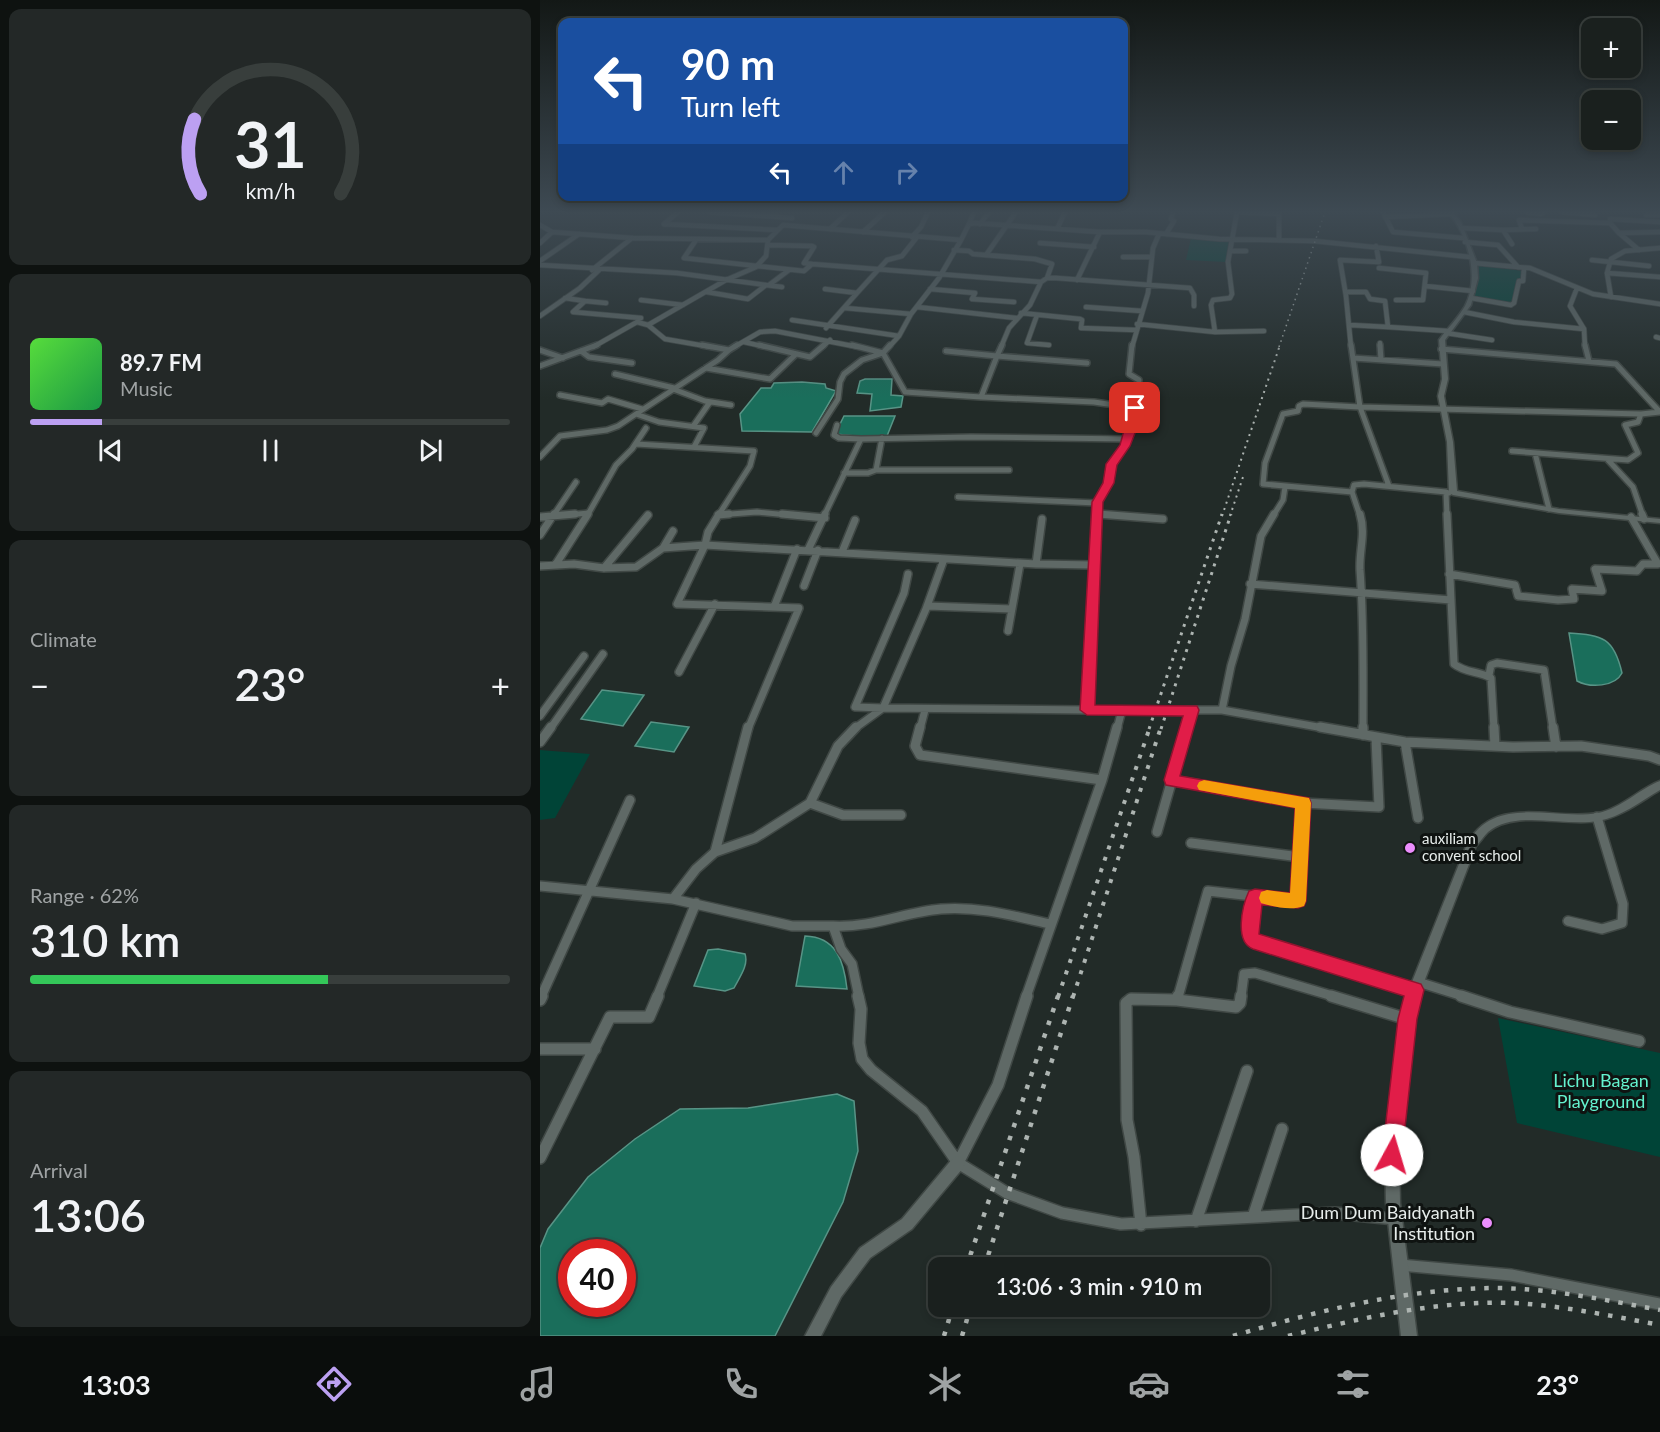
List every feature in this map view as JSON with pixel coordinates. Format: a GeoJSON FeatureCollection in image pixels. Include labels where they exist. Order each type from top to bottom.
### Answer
{"type":"FeatureCollection","features":[{"type":"Feature","properties":{"kind":"street"},"geometry":{"type":"LineString","coordinates":[[540,316],[594,274]]}},
{"type":"Feature","properties":{"kind":"street"},"geometry":{"type":"LineString","coordinates":[[686,274],[782,287]]}},
{"type":"Feature","properties":{"kind":"street"},"geometry":{"type":"LineString","coordinates":[[648,325],[739,274]]}},
{"type":"Feature","properties":{"kind":"street"},"geometry":{"type":"LineString","coordinates":[[707,292],[748,299],[783,274]]}},
{"type":"Feature","properties":{"kind":"street"},"geometry":{"type":"LineString","coordinates":[[816,337],[876,274]]}},
{"type":"Feature","properties":{"kind":"street"},"geometry":{"type":"LineString","coordinates":[[923,274],[1041,282]]}},
{"type":"Feature","properties":{"kind":"street"},"geometry":{"type":"LineString","coordinates":[[981,397],[996,356],[1016,318],[1030,305],[1041,282],[1048,274]]}},
{"type":"Feature","properties":{"kind":"street"},"geometry":{"type":"LineString","coordinates":[[1077,280],[1080,274]]}},
{"type":"Feature","properties":{"kind":"street"},"geometry":{"type":"LineString","coordinates":[[1087,710],[1097,502],[1108,483],[1111,464],[1128,439],[1139,380],[1129,374],[1137,327],[1150,274]]}},
{"type":"Feature","properties":{"kind":"street"},"geometry":{"type":"LineString","coordinates":[[1215,332],[1211,305],[1213,300],[1230,297],[1232,294],[1230,274]]}},
{"type":"Feature","properties":{"kind":"street"},"geometry":{"type":"LineString","coordinates":[[1343,274],[1360,407],[1389,486]]}},
{"type":"Feature","properties":{"kind":"street"},"geometry":{"type":"LineString","coordinates":[[1396,300],[1423,300],[1426,274]]}},
{"type":"Feature","properties":{"kind":"street"},"geometry":{"type":"LineString","coordinates":[[1472,274],[1472,295],[1464,312],[1442,340],[1445,379],[1441,396],[1453,474],[1449,493],[1449,574],[1455,667],[1489,675]]}},
{"type":"Feature","properties":{"kind":"street"},"geometry":{"type":"LineString","coordinates":[[1425,286],[1511,305],[1514,303],[1519,281],[1523,281],[1522,274]]}},
{"type":"Feature","properties":{"kind":"street"},"geometry":{"type":"LineString","coordinates":[[1547,274],[1577,288],[1611,297],[1660,304]]}},
{"type":"Feature","properties":{"kind":"street"},"geometry":{"type":"LineString","coordinates":[[1607,274],[1611,297]]}},
{"type":"Feature","properties":{"kind":"street"},"geometry":{"type":"LineString","coordinates":[[1625,274],[1660,277]]}},
{"type":"Feature","properties":{"kind":"street"},"geometry":{"type":"LineString","coordinates":[[816,433],[838,399],[840,382],[844,374],[862,360],[883,353],[899,336],[911,314],[940,276]]}},
{"type":"Feature","properties":{"kind":"street"},"geometry":{"type":"LineString","coordinates":[[1047,278],[1192,288],[1194,306]]}},
{"type":"Feature","properties":{"kind":"street"},"geometry":{"type":"LineString","coordinates":[[1577,288],[1570,306],[1584,329],[1583,340],[1589,361]]}},
{"type":"Feature","properties":{"kind":"street"},"geometry":{"type":"LineString","coordinates":[[825,289],[857,293]]}},
{"type":"Feature","properties":{"kind":"street"},"geometry":{"type":"LineString","coordinates":[[930,289],[975,294],[972,299],[1014,302]]}},
{"type":"Feature","properties":{"kind":"street"},"geometry":{"type":"LineString","coordinates":[[1346,292],[1366,292],[1370,299],[1385,301],[1388,327]]}},
{"type":"Feature","properties":{"kind":"street"},"geometry":{"type":"LineString","coordinates":[[565,298],[606,303]]}},
{"type":"Feature","properties":{"kind":"street"},"geometry":{"type":"LineString","coordinates":[[641,300],[683,305]]}},
{"type":"Feature","properties":{"kind":"street"},"geometry":{"type":"LineString","coordinates":[[540,366],[598,345],[642,318],[573,312],[585,301]]}},
{"type":"Feature","properties":{"kind":"street"},"geometry":{"type":"LineString","coordinates":[[917,307],[1016,318]]}},
{"type":"Feature","properties":{"kind":"street"},"geometry":{"type":"LineString","coordinates":[[1086,307],[1142,311]]}},
{"type":"Feature","properties":{"kind":"street"},"geometry":{"type":"LineString","coordinates":[[845,308],[911,314]]}},
{"type":"Feature","properties":{"kind":"street"},"geometry":{"type":"LineString","coordinates":[[1464,312],[1514,322],[1584,329]]}},
{"type":"Feature","properties":{"kind":"street"},"geometry":{"type":"LineString","coordinates":[[1021,313],[1080,319],[1082,320],[1081,328],[1137,327],[1215,332],[1264,331]]}},
{"type":"Feature","properties":{"kind":"street"},"geometry":{"type":"LineString","coordinates":[[1036,315],[1027,343],[1049,345]]}},
{"type":"Feature","properties":{"kind":"street"},"geometry":{"type":"LineString","coordinates":[[792,320],[899,336]]}},
{"type":"Feature","properties":{"kind":"street"},"geometry":{"type":"LineString","coordinates":[[636,322],[648,325],[665,339],[729,350]]}},
{"type":"Feature","properties":{"kind":"street"},"geometry":{"type":"LineString","coordinates":[[1350,325],[1447,332],[1492,340]]}},
{"type":"Feature","properties":{"kind":"street"},"geometry":{"type":"LineString","coordinates":[[540,457],[560,436],[607,430],[618,426],[729,350],[760,332],[816,337],[883,353],[904,392],[1094,402],[1135,408]]}},
{"type":"Feature","properties":{"kind":"street"},"geometry":{"type":"LineString","coordinates":[[744,342],[810,357],[830,340]]}},
{"type":"Feature","properties":{"kind":"street"},"geometry":{"type":"LineString","coordinates":[[1380,343],[1381,360]]}},
{"type":"Feature","properties":{"kind":"street"},"geometry":{"type":"LineString","coordinates":[[1442,349],[1616,364],[1660,412]]}},
{"type":"Feature","properties":{"kind":"street"},"geometry":{"type":"LineString","coordinates":[[540,350],[562,358]]}},
{"type":"Feature","properties":{"kind":"street"},"geometry":{"type":"LineString","coordinates":[[581,351],[589,357],[633,363],[615,375],[674,389],[710,402],[731,405]]}},
{"type":"Feature","properties":{"kind":"street"},"geometry":{"type":"LineString","coordinates":[[946,351],[1087,363]]}},
{"type":"Feature","properties":{"kind":"street"},"geometry":{"type":"LineString","coordinates":[[705,368],[770,379],[795,355]]}},
{"type":"Feature","properties":{"kind":"street"},"geometry":{"type":"LineString","coordinates":[[1353,358],[1443,364]]}},
{"type":"Feature","properties":{"kind":"street"},"geometry":{"type":"LineString","coordinates":[[560,395],[602,403],[608,399],[642,409]]}},
{"type":"Feature","properties":{"kind":"street"},"geometry":{"type":"LineString","coordinates":[[694,425],[710,402]]}},
{"type":"Feature","properties":{"kind":"street"},"geometry":{"type":"LineString","coordinates":[[1352,492],[1265,486],[1263,483],[1265,463],[1283,414],[1298,411],[1299,406],[1303,404],[1444,410],[1583,411],[1641,414],[1660,412]]}},
{"type":"Feature","properties":{"kind":"street"},"geometry":{"type":"LineString","coordinates":[[636,414],[659,423],[694,425],[704,428],[694,447]]}},
{"type":"Feature","properties":{"kind":"street"},"geometry":{"type":"LineString","coordinates":[[1512,451],[1628,460],[1638,453],[1625,425],[1638,422],[1641,414]]}},
{"type":"Feature","properties":{"kind":"street"},"geometry":{"type":"LineString","coordinates":[[837,425],[834,435],[838,438],[1128,439]]}},
{"type":"Feature","properties":{"kind":"street"},"geometry":{"type":"LineString","coordinates":[[556,564],[616,465],[636,444],[646,428]]}},
{"type":"Feature","properties":{"kind":"street"},"geometry":{"type":"LineString","coordinates":[[876,470],[882,438]]}},
{"type":"Feature","properties":{"kind":"street"},"geometry":{"type":"LineString","coordinates":[[808,550],[861,439]]}},
{"type":"Feature","properties":{"kind":"street"},"geometry":{"type":"LineString","coordinates":[[636,444],[754,451],[750,466],[708,532],[705,545],[677,604],[799,608],[750,721],[715,852]]}},
{"type":"Feature","properties":{"kind":"street"},"geometry":{"type":"LineString","coordinates":[[1535,453],[1549,509]]}},
{"type":"Feature","properties":{"kind":"street"},"geometry":{"type":"LineString","coordinates":[[1608,460],[1633,487],[1644,519]]}},
{"type":"Feature","properties":{"kind":"street"},"geometry":{"type":"LineString","coordinates":[[844,472],[1009,470]]}},
{"type":"Feature","properties":{"kind":"street"},"geometry":{"type":"LineString","coordinates":[[540,535],[576,482]]}},
{"type":"Feature","properties":{"kind":"street"},"geometry":{"type":"LineString","coordinates":[[1363,735],[1363,593],[1360,567],[1364,538],[1361,518],[1352,492],[1354,485],[1389,486],[1449,493],[1549,509],[1660,521]]}},
{"type":"Feature","properties":{"kind":"street"},"geometry":{"type":"LineString","coordinates":[[1222,710],[1245,618],[1261,536],[1283,500],[1285,487]]}},
{"type":"Feature","properties":{"kind":"street"},"geometry":{"type":"LineString","coordinates":[[958,497],[1097,502]]}},
{"type":"Feature","properties":{"kind":"street"},"geometry":{"type":"LineString","coordinates":[[718,515],[757,512],[825,518]]}},
{"type":"Feature","properties":{"kind":"street"},"geometry":{"type":"LineString","coordinates":[[540,517],[589,513]]}},
{"type":"Feature","properties":{"kind":"street"},"geometry":{"type":"LineString","coordinates":[[1096,514],[1163,519]]}},
{"type":"Feature","properties":{"kind":"street"},"geometry":{"type":"LineString","coordinates":[[604,568],[648,515]]}},
{"type":"Feature","properties":{"kind":"street"},"geometry":{"type":"LineString","coordinates":[[1449,574],[1515,585],[1518,596],[1558,600],[1575,599],[1572,589],[1602,591],[1595,569],[1637,571],[1643,564],[1658,564],[1631,517]]}},
{"type":"Feature","properties":{"kind":"street"},"geometry":{"type":"LineString","coordinates":[[1036,564],[1042,519]]}},
{"type":"Feature","properties":{"kind":"street"},"geometry":{"type":"LineString","coordinates":[[842,552],[855,520]]}},
{"type":"Feature","properties":{"kind":"street"},"geometry":{"type":"LineString","coordinates":[[540,566],[574,564],[604,568],[636,567],[663,548],[673,531]]}},
{"type":"Feature","properties":{"kind":"street"},"geometry":{"type":"LineString","coordinates":[[663,548],[705,545],[818,550],[1020,564],[1094,565]]}},
{"type":"Feature","properties":{"kind":"street"},"geometry":{"type":"LineString","coordinates":[[774,607],[797,549]]}},
{"type":"Feature","properties":{"kind":"street"},"geometry":{"type":"LineString","coordinates":[[804,586],[818,550]]}},
{"type":"Feature","properties":{"kind":"street"},"geometry":{"type":"LineString","coordinates":[[673,899],[696,869],[715,852],[755,838],[810,803],[845,738],[883,708],[927,606],[944,559]]}},
{"type":"Feature","properties":{"kind":"street"},"geometry":{"type":"LineString","coordinates":[[1008,631],[1020,564]]}},
{"type":"Feature","properties":{"kind":"street"},"geometry":{"type":"LineString","coordinates":[[908,574],[904,593],[855,707],[925,710],[1222,710],[1405,742],[1496,746],[1581,746],[1630,752],[1660,760]]}},
{"type":"Feature","properties":{"kind":"street"},"geometry":{"type":"LineString","coordinates":[[1250,584],[1451,600]]}},
{"type":"Feature","properties":{"kind":"street"},"geometry":{"type":"LineString","coordinates":[[679,672],[715,604]]}},
{"type":"Feature","properties":{"kind":"street"},"geometry":{"type":"LineString","coordinates":[[927,606],[1012,609]]}},
{"type":"Feature","properties":{"kind":"street"},"geometry":{"type":"LineString","coordinates":[[540,742],[603,654]]}},
{"type":"Feature","properties":{"kind":"street"},"geometry":{"type":"LineString","coordinates":[[540,716],[584,656]]}},
{"type":"Feature","properties":{"kind":"street"},"geometry":{"type":"LineString","coordinates":[[1496,746],[1489,675],[1491,665],[1497,663],[1544,670],[1556,747]]}},
{"type":"Feature","properties":{"kind":"street"},"geometry":{"type":"LineString","coordinates":[[925,710],[915,746],[920,755],[1102,780]]}},
{"type":"Feature","properties":{"kind":"street"},"geometry":{"type":"LineString","coordinates":[[813,1336],[836,1293],[865,1253],[907,1224],[958,1163],[998,1085],[1050,924],[1102,780],[1122,710]]}},
{"type":"Feature","properties":{"kind":"street"},"geometry":{"type":"LineString","coordinates":[[1157,832],[1192,710]]}},
{"type":"Feature","properties":{"kind":"street"},"geometry":{"type":"LineString","coordinates":[[1171,780],[1303,803],[1379,807],[1376,738]]}},
{"type":"Feature","properties":{"kind":"street"},"geometry":{"type":"LineString","coordinates":[[1405,742],[1418,818]]}},
{"type":"Feature","properties":{"kind":"street"},"geometry":{"type":"LineString","coordinates":[[1409,1336],[1395,1219],[1392,1155],[1407,1019],[1416,986],[1465,861],[1479,831],[1491,822],[1509,817],[1597,817],[1614,813],[1660,785]]}},
{"type":"Feature","properties":{"kind":"street"},"geometry":{"type":"LineString","coordinates":[[540,1000],[630,800]]}},
{"type":"Feature","properties":{"kind":"street"},"geometry":{"type":"LineString","coordinates":[[810,803],[828,814],[840,816],[901,815]]}},
{"type":"Feature","properties":{"kind":"street"},"geometry":{"type":"LineString","coordinates":[[1177,1000],[1208,891],[1298,901],[1303,803]]}},
{"type":"Feature","properties":{"kind":"street"},"geometry":{"type":"LineString","coordinates":[[1568,921],[1589,927],[1604,928],[1622,923],[1623,904],[1597,817]]}},
{"type":"Feature","properties":{"kind":"street"},"geometry":{"type":"LineString","coordinates":[[1191,843],[1300,857]]}},
{"type":"Feature","properties":{"kind":"street"},"geometry":{"type":"LineString","coordinates":[[540,886],[673,899],[778,924],[857,927],[940,909],[981,908],[1050,924]]}},
{"type":"Feature","properties":{"kind":"street"},"geometry":{"type":"LineString","coordinates":[[1255,897],[1249,932],[1253,940],[1510,1012],[1640,1041]]}},
{"type":"Feature","properties":{"kind":"street"},"geometry":{"type":"LineString","coordinates":[[540,1158],[610,1017],[649,1017],[696,903]]}},
{"type":"Feature","properties":{"kind":"street"},"geometry":{"type":"LineString","coordinates":[[833,926],[841,949],[852,964],[861,1008],[859,1043],[862,1059],[871,1070],[922,1111],[958,1163],[1007,1193],[1062,1213],[1099,1221],[1141,1225],[1335,1213],[1395,1219]]}},
{"type":"Feature","properties":{"kind":"street"},"geometry":{"type":"LineString","coordinates":[[1141,1225],[1134,1157],[1127,1120],[1126,1003],[1131,999],[1177,1000],[1236,1007],[1240,1003],[1244,974],[1255,973],[1407,1019]]}},
{"type":"Feature","properties":{"kind":"street"},"geometry":{"type":"LineString","coordinates":[[540,1049],[595,1048]]}},
{"type":"Feature","properties":{"kind":"street"},"geometry":{"type":"LineString","coordinates":[[1196,1221],[1248,1071]]}},
{"type":"Feature","properties":{"kind":"street"},"geometry":{"type":"LineString","coordinates":[[1253,1217],[1282,1129]]}},
{"type":"Feature","properties":{"kind":"street"},"geometry":{"type":"LineString","coordinates":[[1400,1265],[1510,1275],[1660,1304]]}},
{"type":"Feature","properties":{"kind":"green space"},"geometry":{"type":"Polygon","coordinates":[[[1477,274],[1522,274],[1511,304],[1474,298],[1477,274]]]}},
{"type":"Feature","properties":{"kind":"green space"},"geometry":{"type":"Polygon","coordinates":[[[540,750],[590,754],[555,818],[540,820],[540,750]]]}},
{"type":"Feature","properties":{"kind":"green space","name":"Lichu Bagan Playground"},"geometry":{"type":"Polygon","coordinates":[[[1498,1018],[1660,1053],[1660,1157],[1517,1123],[1498,1018]]]}},
{"type":"Feature","properties":{"kind":"shaded area"},"geometry":{"type":"Polygon","coordinates":[[[892,379],[891,395],[903,396],[901,407],[870,411],[872,394],[857,393],[860,381],[892,379]]]}},
{"type":"Feature","properties":{"kind":"shaded area"},"geometry":{"type":"Polygon","coordinates":[[[774,383],[825,384],[826,388],[836,391],[812,432],[742,431],[740,414],[761,388],[771,388],[774,383]]]}},
{"type":"Feature","properties":{"kind":"shaded area"},"geometry":{"type":"Polygon","coordinates":[[[844,416],[895,416],[887,436],[865,437],[835,434],[844,416]]]}},
{"type":"Feature","properties":{"kind":"shaded area"},"geometry":{"type":"Polygon","coordinates":[[[1569,633],[1599,637],[1611,645],[1622,673],[1619,678],[1602,685],[1589,685],[1577,681],[1569,633]]]}},
{"type":"Feature","properties":{"kind":"shaded area"},"geometry":{"type":"Polygon","coordinates":[[[602,690],[644,695],[623,726],[581,719],[602,690]]]}},
{"type":"Feature","properties":{"kind":"shaded area"},"geometry":{"type":"Polygon","coordinates":[[[651,722],[689,727],[674,752],[635,746],[651,722]]]}},
{"type":"Feature","properties":{"kind":"shaded area"},"geometry":{"type":"Polygon","coordinates":[[[805,936],[816,937],[832,946],[844,969],[847,989],[796,986],[805,936]]]}},
{"type":"Feature","properties":{"kind":"shaded area"},"geometry":{"type":"Polygon","coordinates":[[[718,949],[745,954],[745,967],[734,988],[725,991],[694,986],[708,950],[718,949]]]}},
{"type":"Feature","properties":{"kind":"shaded area"},"geometry":{"type":"Polygon","coordinates":[[[837,1094],[854,1101],[858,1151],[843,1202],[775,1336],[540,1336],[540,1248],[548,1229],[588,1177],[635,1139],[680,1109],[748,1108],[837,1094]]]}},
{"type":"Feature","properties":{"kind":"railway"},"geometry":{"type":"LineString","coordinates":[[1279,347],[1304,274]]}},
{"type":"Feature","properties":{"kind":"railway"},"geometry":{"type":"LineString","coordinates":[[1222,516],[1280,345]]}},
{"type":"Feature","properties":{"kind":"railway"},"geometry":{"type":"LineString","coordinates":[[1230,516],[1244,474]]}},
{"type":"Feature","properties":{"kind":"railway"},"geometry":{"type":"LineString","coordinates":[[1149,729],[1222,514]]}},
{"type":"Feature","properties":{"kind":"railway"},"geometry":{"type":"LineString","coordinates":[[1161,729],[1231,514]]}},
{"type":"Feature","properties":{"kind":"railway"},"geometry":{"type":"LineString","coordinates":[[1058,997],[1150,727]]}},
{"type":"Feature","properties":{"kind":"railway"},"geometry":{"type":"LineString","coordinates":[[1073,997],[1161,727]]}},
{"type":"Feature","properties":{"kind":"railway"},"geometry":{"type":"LineString","coordinates":[[970,1257],[1058,996]]}},
{"type":"Feature","properties":{"kind":"railway"},"geometry":{"type":"LineString","coordinates":[[988,1257],[1073,996]]}},
{"type":"Feature","properties":{"kind":"railway"},"geometry":{"type":"LineString","coordinates":[[1233,1336],[1361,1303],[1460,1289],[1535,1290],[1660,1310]]}},
{"type":"Feature","properties":{"kind":"railway"},"geometry":{"type":"LineString","coordinates":[[1288,1336],[1429,1307],[1486,1303],[1552,1306],[1660,1325]]}},
{"type":"Feature","properties":{"kind":"railway"},"geometry":{"type":"LineString","coordinates":[[944,1336],[950,1317]]}},
{"type":"Feature","properties":{"kind":"railway"},"geometry":{"type":"LineString","coordinates":[[962,1336],[968,1317]]}},
{"type":"Feature","properties":{"kind":"slow traffic"},"geometry":{"type":"LineString","coordinates":[[1204,786],[1303,803],[1298,901],[1267,898]]}},
{"type":"Feature","properties":{"kind":"place","name":"auxiliam convent school"},"geometry":{"type":"Point","coordinates":[1410,848]}},
{"type":"Feature","properties":{"kind":"place","name":"Dum Dum Baidyanath Institution"},"geometry":{"type":"Point","coordinates":[1487,1223]}},
{"type":"Feature","properties":{"kind":"route"},"geometry":{"type":"LineString","coordinates":[[1135,408],[1125,446],[1111,464],[1108,483],[1097,502],[1087,710],[1192,710],[1171,780],[1303,803],[1298,901],[1255,897],[1250,936],[1260,943],[1415,990],[1407,1019],[1392,1155]]}}]}
